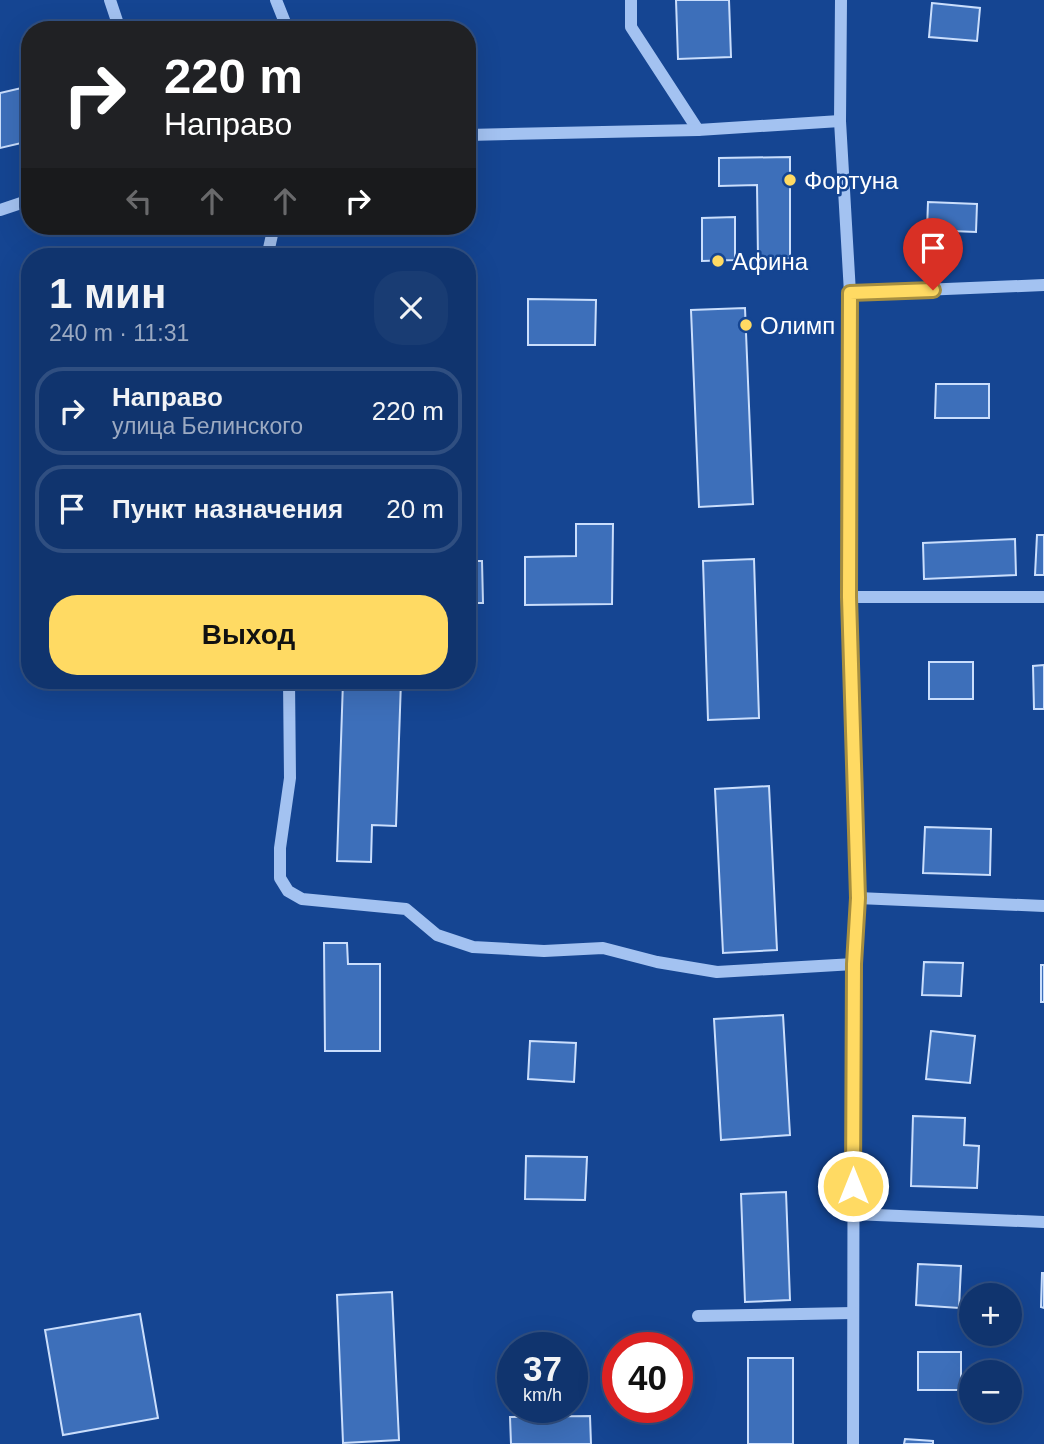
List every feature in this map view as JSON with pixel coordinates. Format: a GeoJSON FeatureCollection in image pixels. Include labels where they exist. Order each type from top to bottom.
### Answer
{"type":"FeatureCollection","features":[{"type":"Feature","properties":{"kind":"street"},"geometry":{"type":"LineString","coordinates":[[110,0],[117,21]]}},
{"type":"Feature","properties":{"kind":"street"},"geometry":{"type":"LineString","coordinates":[[276,0],[284,21]]}},
{"type":"Feature","properties":{"kind":"street"},"geometry":{"type":"LineString","coordinates":[[631,0],[631,27],[698,130]]}},
{"type":"Feature","properties":{"kind":"street"},"geometry":{"type":"LineString","coordinates":[[841,0],[840,121],[850,293],[849,597],[858,898],[854,964],[853,1444]]}},
{"type":"Feature","properties":{"kind":"street"},"geometry":{"type":"LineString","coordinates":[[476,135],[698,130],[840,121]]}},
{"type":"Feature","properties":{"kind":"street"},"geometry":{"type":"LineString","coordinates":[[0,210],[21,203]]}},
{"type":"Feature","properties":{"kind":"street"},"geometry":{"type":"LineString","coordinates":[[850,293],[1044,285]]}},
{"type":"Feature","properties":{"kind":"street"},"geometry":{"type":"LineString","coordinates":[[849,597],[1044,597]]}},
{"type":"Feature","properties":{"kind":"street"},"geometry":{"type":"LineString","coordinates":[[289,689],[289,778],[280,848],[280,878],[288,891],[302,899],[406,909],[437,935],[473,947],[544,951],[603,948],[657,962],[717,972],[854,964]]}},
{"type":"Feature","properties":{"kind":"street"},"geometry":{"type":"LineString","coordinates":[[858,898],[1044,906]]}},
{"type":"Feature","properties":{"kind":"street"},"geometry":{"type":"LineString","coordinates":[[853,1214],[1044,1222]]}},
{"type":"Feature","properties":{"kind":"street"},"geometry":{"type":"LineString","coordinates":[[698,1316],[853,1313]]}},
{"type":"Feature","properties":{"kind":"building"},"geometry":{"type":"Polygon","coordinates":[[[676,0],[729,0],[731,57],[678,59],[676,0]]]}},
{"type":"Feature","properties":{"kind":"building"},"geometry":{"type":"Polygon","coordinates":[[[932,3],[980,8],[977,41],[929,37],[932,3]]]}},
{"type":"Feature","properties":{"kind":"building"},"geometry":{"type":"Polygon","coordinates":[[[21,88],[21,143],[0,148],[0,93],[21,88]]]}},
{"type":"Feature","properties":{"kind":"building"},"geometry":{"type":"Polygon","coordinates":[[[790,157],[790,258],[758,258],[757,185],[719,186],[719,158],[790,157]]]}},
{"type":"Feature","properties":{"kind":"building"},"geometry":{"type":"Polygon","coordinates":[[[928,202],[977,204],[976,232],[927,230],[928,202]]]}},
{"type":"Feature","properties":{"kind":"building"},"geometry":{"type":"Polygon","coordinates":[[[735,217],[735,260],[702,261],[702,218],[735,217]]]}},
{"type":"Feature","properties":{"kind":"building"},"geometry":{"type":"Polygon","coordinates":[[[528,299],[596,300],[595,345],[528,345],[528,299]]]}},
{"type":"Feature","properties":{"kind":"building"},"geometry":{"type":"Polygon","coordinates":[[[745,308],[753,504],[699,507],[691,310],[745,308]]]}},
{"type":"Feature","properties":{"kind":"building"},"geometry":{"type":"Polygon","coordinates":[[[936,384],[989,384],[989,418],[935,418],[936,384]]]}},
{"type":"Feature","properties":{"kind":"building"},"geometry":{"type":"Polygon","coordinates":[[[576,524],[613,524],[612,604],[525,605],[525,557],[576,556],[576,524]]]}},
{"type":"Feature","properties":{"kind":"building"},"geometry":{"type":"Polygon","coordinates":[[[1037,535],[1044,535],[1044,575],[1035,575],[1037,535]]]}},
{"type":"Feature","properties":{"kind":"building"},"geometry":{"type":"Polygon","coordinates":[[[1015,539],[1016,575],[924,579],[923,543],[1015,539]]]}},
{"type":"Feature","properties":{"kind":"building"},"geometry":{"type":"Polygon","coordinates":[[[754,559],[759,718],[708,720],[703,561],[754,559]]]}},
{"type":"Feature","properties":{"kind":"building"},"geometry":{"type":"Polygon","coordinates":[[[476,561],[482,561],[483,603],[476,603],[476,561]]]}},
{"type":"Feature","properties":{"kind":"building"},"geometry":{"type":"Polygon","coordinates":[[[929,662],[973,662],[973,699],[929,699],[929,662]]]}},
{"type":"Feature","properties":{"kind":"building"},"geometry":{"type":"Polygon","coordinates":[[[1044,665],[1044,709],[1034,709],[1033,666],[1044,665]]]}},
{"type":"Feature","properties":{"kind":"building"},"geometry":{"type":"Polygon","coordinates":[[[343,689],[401,689],[396,826],[372,825],[371,862],[337,861],[343,689]]]}},
{"type":"Feature","properties":{"kind":"building"},"geometry":{"type":"Polygon","coordinates":[[[769,786],[777,950],[723,953],[715,789],[769,786]]]}},
{"type":"Feature","properties":{"kind":"building"},"geometry":{"type":"Polygon","coordinates":[[[925,827],[991,829],[990,875],[923,873],[925,827]]]}},
{"type":"Feature","properties":{"kind":"building"},"geometry":{"type":"Polygon","coordinates":[[[324,943],[347,943],[348,964],[380,964],[380,1051],[325,1051],[324,943]]]}},
{"type":"Feature","properties":{"kind":"building"},"geometry":{"type":"Polygon","coordinates":[[[924,962],[963,963],[961,996],[922,995],[924,962]]]}},
{"type":"Feature","properties":{"kind":"building"},"geometry":{"type":"Polygon","coordinates":[[[1041,965],[1044,965],[1044,1002],[1041,1002],[1041,965]]]}},
{"type":"Feature","properties":{"kind":"building"},"geometry":{"type":"Polygon","coordinates":[[[783,1015],[790,1135],[721,1140],[714,1019],[783,1015]]]}},
{"type":"Feature","properties":{"kind":"building"},"geometry":{"type":"Polygon","coordinates":[[[931,1031],[975,1036],[970,1083],[926,1079],[931,1031]]]}},
{"type":"Feature","properties":{"kind":"building"},"geometry":{"type":"Polygon","coordinates":[[[530,1041],[576,1043],[574,1082],[528,1079],[530,1041]]]}},
{"type":"Feature","properties":{"kind":"building"},"geometry":{"type":"Polygon","coordinates":[[[913,1116],[965,1118],[964,1145],[979,1146],[977,1188],[911,1186],[913,1116]]]}},
{"type":"Feature","properties":{"kind":"building"},"geometry":{"type":"Polygon","coordinates":[[[526,1156],[587,1157],[585,1200],[525,1199],[526,1156]]]}},
{"type":"Feature","properties":{"kind":"building"},"geometry":{"type":"Polygon","coordinates":[[[786,1192],[790,1300],[745,1302],[741,1194],[786,1192]]]}},
{"type":"Feature","properties":{"kind":"building"},"geometry":{"type":"Polygon","coordinates":[[[918,1264],[961,1266],[959,1308],[916,1305],[918,1264]]]}},
{"type":"Feature","properties":{"kind":"building"},"geometry":{"type":"Polygon","coordinates":[[[1044,1273],[1044,1308],[1041,1307],[1044,1273]]]}},
{"type":"Feature","properties":{"kind":"building"},"geometry":{"type":"Polygon","coordinates":[[[392,1292],[399,1440],[343,1443],[337,1295],[392,1292]]]}},
{"type":"Feature","properties":{"kind":"building"},"geometry":{"type":"Polygon","coordinates":[[[140,1314],[158,1418],[63,1435],[45,1330],[140,1314]]]}},
{"type":"Feature","properties":{"kind":"building"},"geometry":{"type":"Polygon","coordinates":[[[918,1352],[961,1352],[959,1390],[918,1390],[918,1352]]]}},
{"type":"Feature","properties":{"kind":"building"},"geometry":{"type":"Polygon","coordinates":[[[748,1358],[793,1358],[793,1444],[748,1444],[748,1358]]]}},
{"type":"Feature","properties":{"kind":"building"},"geometry":{"type":"Polygon","coordinates":[[[588,1416],[591,1444],[511,1444],[510,1423],[588,1423],[588,1416]]]}},
{"type":"Feature","properties":{"kind":"building"},"geometry":{"type":"Polygon","coordinates":[[[905,1439],[933,1441],[933,1444],[904,1444],[905,1439]]]}},
{"type":"Feature","properties":{"kind":"place","name":"Фортуна"},"geometry":{"type":"Point","coordinates":[790,180]}},
{"type":"Feature","properties":{"kind":"place","name":"Афина"},"geometry":{"type":"Point","coordinates":[718,261]}},
{"type":"Feature","properties":{"kind":"place","name":"Олимп"},"geometry":{"type":"Point","coordinates":[746,325]}},
{"type":"Feature","properties":{"kind":"route"},"geometry":{"type":"LineString","coordinates":[[853,1186],[854,964],[858,898],[849,597],[850,293],[933,290]]}}]}
